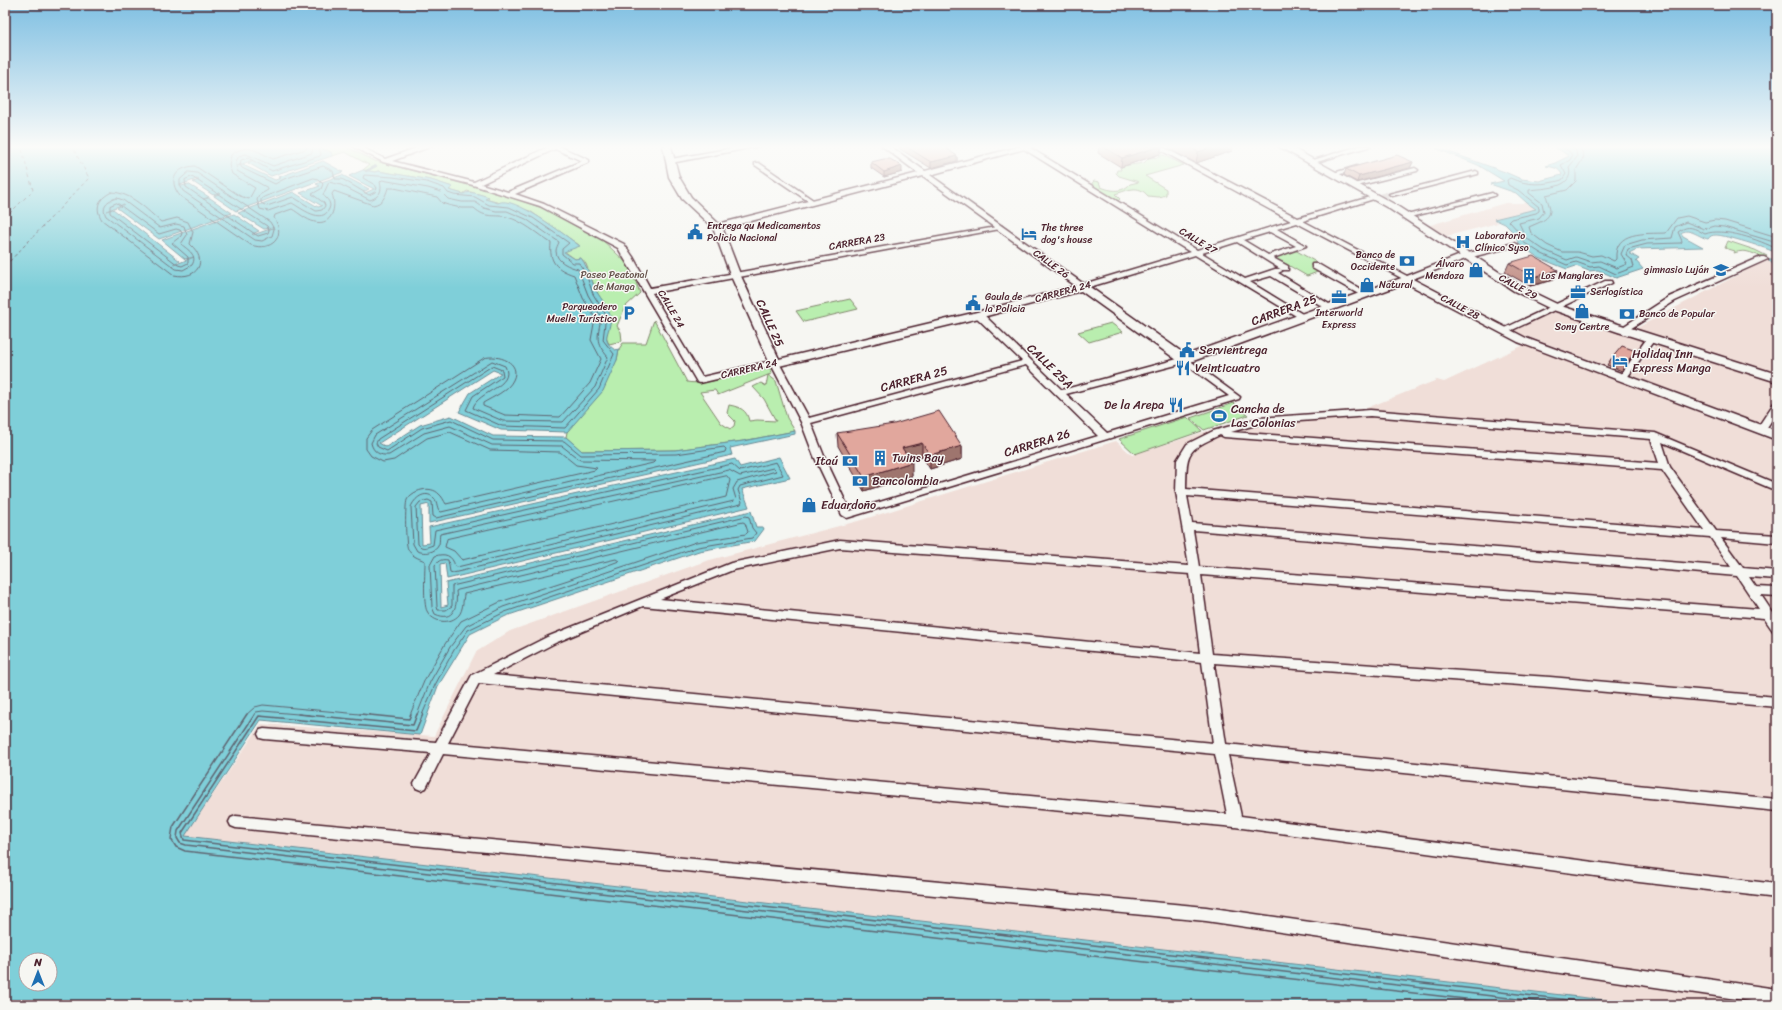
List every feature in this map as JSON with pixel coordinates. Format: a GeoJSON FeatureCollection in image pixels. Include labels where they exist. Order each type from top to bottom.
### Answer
{"type":"FeatureCollection","features":[{"type":"Feature","properties":{"kind":"main road","name":"CALLE 25"},"geometry":{"type":"LineString","coordinates":[[684,193],[687,199],[717,227],[735,274],[774,363]]}},
{"type":"Feature","properties":{"kind":"main road","name":"CALLE 29"},"geometry":{"type":"LineString","coordinates":[[1369,193],[1518,289],[1557,308],[1622,330],[1777,378]]}},
{"type":"Feature","properties":{"kind":"main road","name":"CARRERA 25"},"geometry":{"type":"LineString","coordinates":[[1185,360],[1407,279]]}},
{"type":"Feature","properties":{"kind":"main road","name":"CALLE 28"},"geometry":{"type":"LineString","coordinates":[[1407,279],[1522,340],[1777,436]]}},
{"type":"Feature","properties":{"kind":"main road","name":"CARRERA 24"},"geometry":{"type":"LineString","coordinates":[[774,363],[979,315],[1083,287]]}},
{"type":"Feature","properties":{"kind":"main road","name":"CALLE 26"},"geometry":{"type":"LineString","coordinates":[[1083,287],[1185,360]]}},
{"type":"Feature","properties":{"kind":"street","name":"CALLE 24"},"geometry":{"type":"LineString","coordinates":[[507,193],[542,205],[621,246],[629,257],[700,380]]}},
{"type":"Feature","properties":{"kind":"street"},"geometry":{"type":"LineString","coordinates":[[800,193],[813,202]]}},
{"type":"Feature","properties":{"kind":"street"},"geometry":{"type":"LineString","coordinates":[[717,227],[848,193]]}},
{"type":"Feature","properties":{"kind":"street","name":"CALLE 26"},"geometry":{"type":"LineString","coordinates":[[950,193],[1083,287]]}},
{"type":"Feature","properties":{"kind":"street","name":"CALLE 27"},"geometry":{"type":"LineString","coordinates":[[1101,193],[1301,317]]}},
{"type":"Feature","properties":{"kind":"street","name":"CALLE 28"},"geometry":{"type":"LineString","coordinates":[[1246,193],[1407,279]]}},
{"type":"Feature","properties":{"kind":"street"},"geometry":{"type":"LineString","coordinates":[[1406,216],[1492,195]]}},
{"type":"Feature","properties":{"kind":"street","name":"CARRERA 24"},"geometry":{"type":"LineString","coordinates":[[1083,287],[1297,220],[1377,197]]}},
{"type":"Feature","properties":{"kind":"street","name":"CARRERA 23"},"geometry":{"type":"LineString","coordinates":[[648,291],[735,274],[1000,228]]}},
{"type":"Feature","properties":{"kind":"street"},"geometry":{"type":"LineString","coordinates":[[1268,257],[1302,246],[1271,228]]}},
{"type":"Feature","properties":{"kind":"street"},"geometry":{"type":"LineString","coordinates":[[1237,239],[1285,268],[1244,282]]}},
{"type":"Feature","properties":{"kind":"street","name":"CARRERA 25"},"geometry":{"type":"LineString","coordinates":[[1407,279],[1466,256],[1514,245]]}},
{"type":"Feature","properties":{"kind":"street"},"geometry":{"type":"LineString","coordinates":[[1622,330],[1672,299],[1764,259]]}},
{"type":"Feature","properties":{"kind":"street"},"geometry":{"type":"LineString","coordinates":[[1316,266],[1365,294]]}},
{"type":"Feature","properties":{"kind":"street"},"geometry":{"type":"LineString","coordinates":[[1272,272],[1330,307]]}},
{"type":"Feature","properties":{"kind":"street"},"geometry":{"type":"LineString","coordinates":[[1505,330],[1557,308],[1608,283]]}},
{"type":"Feature","properties":{"kind":"street","name":"CALLE 25A"},"geometry":{"type":"LineString","coordinates":[[979,315],[1104,436]]}},
{"type":"Feature","properties":{"kind":"street"},"geometry":{"type":"LineString","coordinates":[[1623,377],[1651,339]]}},
{"type":"Feature","properties":{"kind":"street","name":"CALLE 26"},"geometry":{"type":"LineString","coordinates":[[1185,360],[1236,397]]}},
{"type":"Feature","properties":{"kind":"street","name":"CARRERA 25"},"geometry":{"type":"LineString","coordinates":[[1061,393],[1185,360]]}},
{"type":"Feature","properties":{"kind":"street","name":"CARRERA 25"},"geometry":{"type":"LineString","coordinates":[[806,422],[1029,362]]}},
{"type":"Feature","properties":{"kind":"street","name":"CARRERA 24"},"geometry":{"type":"LineString","coordinates":[[700,380],[774,363]]}},
{"type":"Feature","properties":{"kind":"street","name":"CALLE 25"},"geometry":{"type":"LineString","coordinates":[[774,363],[806,422],[819,456],[846,515]]}},
{"type":"Feature","properties":{"kind":"street","name":"CARRERA 26"},"geometry":{"type":"LineString","coordinates":[[846,515],[1236,397]]}},
{"type":"Feature","properties":{"kind":"street"},"geometry":{"type":"LineString","coordinates":[[1761,430],[1777,405]]}},
{"type":"Feature","properties":{"kind":"street"},"geometry":{"type":"LineString","coordinates":[[1235,821],[1220,749],[1206,658],[1195,570],[1181,492],[1182,460],[1190,446],[1216,433],[1259,421],[1370,413],[1655,436],[1777,488]]}},
{"type":"Feature","properties":{"kind":"street"},"geometry":{"type":"LineString","coordinates":[[1216,433],[1665,467]]}},
{"type":"Feature","properties":{"kind":"street"},"geometry":{"type":"LineString","coordinates":[[1655,436],[1665,467],[1740,572],[1777,628]]}},
{"type":"Feature","properties":{"kind":"street"},"geometry":{"type":"LineString","coordinates":[[1181,492],[1777,539]]}},
{"type":"Feature","properties":{"kind":"street"},"geometry":{"type":"LineString","coordinates":[[1186,526],[1777,574]]}},
{"type":"Feature","properties":{"kind":"street"},"geometry":{"type":"LineString","coordinates":[[420,784],[476,678],[551,640],[731,567],[840,544],[1767,614]]}},
{"type":"Feature","properties":{"kind":"street"},"geometry":{"type":"LineString","coordinates":[[1752,591],[1777,592]]}},
{"type":"Feature","properties":{"kind":"street"},"geometry":{"type":"LineString","coordinates":[[642,602],[1206,658],[1558,683],[1777,702]]}},
{"type":"Feature","properties":{"kind":"street"},"geometry":{"type":"LineString","coordinates":[[476,678],[1220,749],[1777,805]]}},
{"type":"Feature","properties":{"kind":"street"},"geometry":{"type":"LineString","coordinates":[[264,734],[439,748],[1235,821],[1777,892]]}},
{"type":"Feature","properties":{"kind":"street"},"geometry":{"type":"LineString","coordinates":[[236,822],[1206,914],[1777,997]]}},
{"type":"Feature","properties":{"kind":"shaded area"},"geometry":{"type":"Polygon","coordinates":[[[1505,203],[1527,203],[1537,209],[1494,219],[1498,223],[1447,236],[1427,226],[1505,203]]]}},
{"type":"Feature","properties":{"kind":"shaded area"},"geometry":{"type":"Polygon","coordinates":[[[1768,259],[1777,269],[1777,374],[1633,330],[1768,259]]]}},
{"type":"Feature","properties":{"kind":"shaded area"},"geometry":{"type":"Polygon","coordinates":[[[1554,312],[1646,341],[1623,372],[1512,331],[1554,312]]]}},
{"type":"Feature","properties":{"kind":"shaded area"},"geometry":{"type":"Polygon","coordinates":[[[1524,345],[1777,442],[1777,1005],[1648,1005],[185,836],[261,724],[434,736],[476,652],[510,631],[706,561],[858,521],[1116,441],[1132,455],[1248,418],[1364,409],[1437,380],[1444,382],[1524,345]]]}},
{"type":"Feature","properties":{"kind":"shaded area"},"geometry":{"type":"Polygon","coordinates":[[[1655,345],[1777,383],[1777,394],[1759,425],[1631,375],[1655,345]]]}},
{"type":"Feature","properties":{"kind":"green space","name":"Paseo Peatonal de Manga"},"geometry":{"type":"Polygon","coordinates":[[[475,193],[500,193],[556,213],[599,237],[630,266],[640,293],[625,307],[617,326],[621,332],[622,341],[609,344],[606,338],[610,317],[596,291],[586,264],[581,258],[575,259],[564,251],[579,245],[530,211],[485,199],[489,197],[475,193]]]}},
{"type":"Feature","properties":{"kind":"green space"},"geometry":{"type":"Polygon","coordinates":[[[1105,193],[1118,193],[1115,194],[1120,199],[1117,202],[1103,196],[1105,193]]]}},
{"type":"Feature","properties":{"kind":"green space"},"geometry":{"type":"Polygon","coordinates":[[[1145,193],[1166,193],[1166,195],[1159,197],[1148,196],[1145,193]]]}},
{"type":"Feature","properties":{"kind":"green space"},"geometry":{"type":"Polygon","coordinates":[[[1728,241],[1755,250],[1767,256],[1766,258],[1743,251],[1734,253],[1735,251],[1725,248],[1728,241]]]}},
{"type":"Feature","properties":{"kind":"green space"},"geometry":{"type":"Polygon","coordinates":[[[1295,250],[1316,262],[1310,265],[1320,271],[1307,276],[1274,257],[1295,250]]]}},
{"type":"Feature","properties":{"kind":"green space"},"geometry":{"type":"Polygon","coordinates":[[[850,299],[858,309],[804,322],[796,311],[850,299]]]}},
{"type":"Feature","properties":{"kind":"green space"},"geometry":{"type":"Polygon","coordinates":[[[654,320],[687,382],[705,382],[766,367],[771,369],[772,374],[768,375],[776,381],[787,418],[795,431],[743,441],[675,450],[581,451],[566,437],[567,432],[617,360],[619,349],[623,343],[646,343],[654,320]],[[768,375],[718,395],[715,390],[700,392],[721,423],[730,429],[734,426],[735,421],[727,413],[729,405],[745,412],[749,421],[776,421],[764,399],[753,387],[761,383],[766,386],[768,375]]]}},
{"type":"Feature","properties":{"kind":"green space"},"geometry":{"type":"Polygon","coordinates":[[[1111,323],[1123,332],[1089,342],[1078,332],[1111,323]]]}},
{"type":"Feature","properties":{"kind":"green space","name":"Cancha de Las Colonias"},"geometry":{"type":"Polygon","coordinates":[[[1234,403],[1248,415],[1204,430],[1190,418],[1234,403]]]}},
{"type":"Feature","properties":{"kind":"green space"},"geometry":{"type":"Polygon","coordinates":[[[1187,417],[1202,431],[1135,454],[1119,439],[1187,417]]]}},
{"type":"Feature","properties":{"kind":"water"},"geometry":{"type":"Polygon","coordinates":[[[5,193],[203,193],[209,197],[203,199],[210,198],[232,213],[159,239],[117,208],[124,204],[106,211],[113,209],[180,261],[173,264],[174,265],[194,257],[185,259],[162,240],[234,214],[259,231],[252,234],[253,235],[273,228],[264,229],[238,213],[290,193],[295,193],[318,207],[322,206],[300,193],[476,193],[489,197],[485,199],[498,203],[505,202],[527,210],[580,246],[564,252],[575,259],[581,258],[597,292],[607,307],[610,326],[607,334],[607,342],[615,350],[619,349],[617,360],[603,391],[567,432],[501,430],[459,412],[470,393],[501,373],[493,370],[379,443],[386,447],[420,425],[451,416],[493,436],[566,437],[582,451],[675,450],[743,441],[795,431],[795,434],[730,448],[732,455],[429,523],[429,504],[421,506],[422,544],[430,543],[429,527],[735,459],[740,467],[779,457],[790,478],[742,489],[749,507],[447,579],[445,563],[440,564],[441,607],[448,605],[446,583],[751,511],[756,527],[763,527],[764,529],[755,541],[699,551],[506,616],[470,634],[438,686],[420,735],[261,720],[185,836],[1648,1005],[5,1005],[5,193]]]}},
{"type":"Feature","properties":{"kind":"water"},"geometry":{"type":"Polygon","coordinates":[[[220,193],[285,193],[236,211],[214,196],[220,193]]]}},
{"type":"Feature","properties":{"kind":"water"},"geometry":{"type":"Polygon","coordinates":[[[1516,193],[1777,193],[1777,269],[1768,259],[1776,259],[1776,253],[1756,245],[1728,237],[1715,235],[1708,239],[1691,232],[1684,231],[1681,233],[1683,236],[1703,247],[1637,249],[1629,253],[1639,259],[1636,261],[1643,269],[1616,278],[1598,270],[1589,271],[1576,266],[1567,269],[1539,258],[1520,245],[1511,230],[1505,224],[1494,219],[1536,209],[1516,193]]]}},
{"type":"Feature","properties":{"kind":"building"},"geometry":{"type":"Polygon","coordinates":[[[1533,256],[1558,270],[1534,277],[1509,263],[1533,256]]]}},
{"type":"Feature","properties":{"kind":"building"},"geometry":{"type":"Polygon","coordinates":[[[1622,346],[1636,351],[1625,364],[1611,359],[1622,346]]]}},
{"type":"Feature","properties":{"kind":"building","name":"Twins Bay"},"geometry":{"type":"Polygon","coordinates":[[[939,411],[962,446],[930,455],[922,443],[902,448],[912,462],[864,477],[837,433],[894,424],[939,411]]]}},
{"type":"Feature","properties":{"kind":"ferry route"},"geometry":{"type":"LineString","coordinates":[[5,218],[30,193]]}},
{"type":"Feature","properties":{"kind":"ferry route"},"geometry":{"type":"LineString","coordinates":[[5,266],[75,193]]}},
{"type":"Feature","properties":{"kind":"tunnel"},"geometry":{"type":"LineString","coordinates":[[1381,197],[1392,194]]}},
{"type":"Feature","properties":{"kind":"place","name":"Entrega qu Medicamentos Policia Nacional"},"geometry":{"type":"Point","coordinates":[695,232]}},
{"type":"Feature","properties":{"kind":"place","name":"The three dog's house"},"geometry":{"type":"Point","coordinates":[1029,234]}},
{"type":"Feature","properties":{"kind":"place","name":"Laboratorio Clínico Syso"},"geometry":{"type":"Point","coordinates":[1463,242]}},
{"type":"Feature","properties":{"kind":"place","name":"Banco de Occidente"},"geometry":{"type":"Point","coordinates":[1407,261]}},
{"type":"Feature","properties":{"kind":"place","name":"Álvaro Mendoza"},"geometry":{"type":"Point","coordinates":[1476,270]}},
{"type":"Feature","properties":{"kind":"place","name":"gimnasio Luján"},"geometry":{"type":"Point","coordinates":[1721,270]}},
{"type":"Feature","properties":{"kind":"place","name":"Los Manglares"},"geometry":{"type":"Point","coordinates":[1529,276]}},
{"type":"Feature","properties":{"kind":"place","name":"Natural"},"geometry":{"type":"Point","coordinates":[1367,285]}},
{"type":"Feature","properties":{"kind":"place","name":"Serlogística"},"geometry":{"type":"Point","coordinates":[1578,292]}},
{"type":"Feature","properties":{"kind":"place","name":"Interworld Express"},"geometry":{"type":"Point","coordinates":[1339,297]}},
{"type":"Feature","properties":{"kind":"place","name":"Gaula de la Policia"},"geometry":{"type":"Point","coordinates":[973,303]}},
{"type":"Feature","properties":{"kind":"place","name":"Sony Centre"},"geometry":{"type":"Point","coordinates":[1582,311]}},
{"type":"Feature","properties":{"kind":"place","name":"Parqueadero Muelle Turístico"},"geometry":{"type":"Point","coordinates":[629,313]}},
{"type":"Feature","properties":{"kind":"place","name":"Banco de Popular"},"geometry":{"type":"Point","coordinates":[1627,314]}},
{"type":"Feature","properties":{"kind":"place","name":"Servientrega"},"geometry":{"type":"Point","coordinates":[1187,350]}},
{"type":"Feature","properties":{"kind":"place","name":"Holiday Inn Express Manga"},"geometry":{"type":"Point","coordinates":[1620,361]}},
{"type":"Feature","properties":{"kind":"place","name":"Veinticuatro"},"geometry":{"type":"Point","coordinates":[1183,368]}},
{"type":"Feature","properties":{"kind":"place","name":"De la Arepa"},"geometry":{"type":"Point","coordinates":[1176,405]}},
{"type":"Feature","properties":{"kind":"place","name":"Cancha de Las Colonias"},"geometry":{"type":"Point","coordinates":[1219,416]}},
{"type":"Feature","properties":{"kind":"place","name":"Twins Bay"},"geometry":{"type":"Point","coordinates":[880,458]}},
{"type":"Feature","properties":{"kind":"place","name":"Itaú"},"geometry":{"type":"Point","coordinates":[850,461]}},
{"type":"Feature","properties":{"kind":"place","name":"Bancolombia"},"geometry":{"type":"Point","coordinates":[860,481]}},
{"type":"Feature","properties":{"kind":"place","name":"Eduardoño"},"geometry":{"type":"Point","coordinates":[809,505]}}]}
